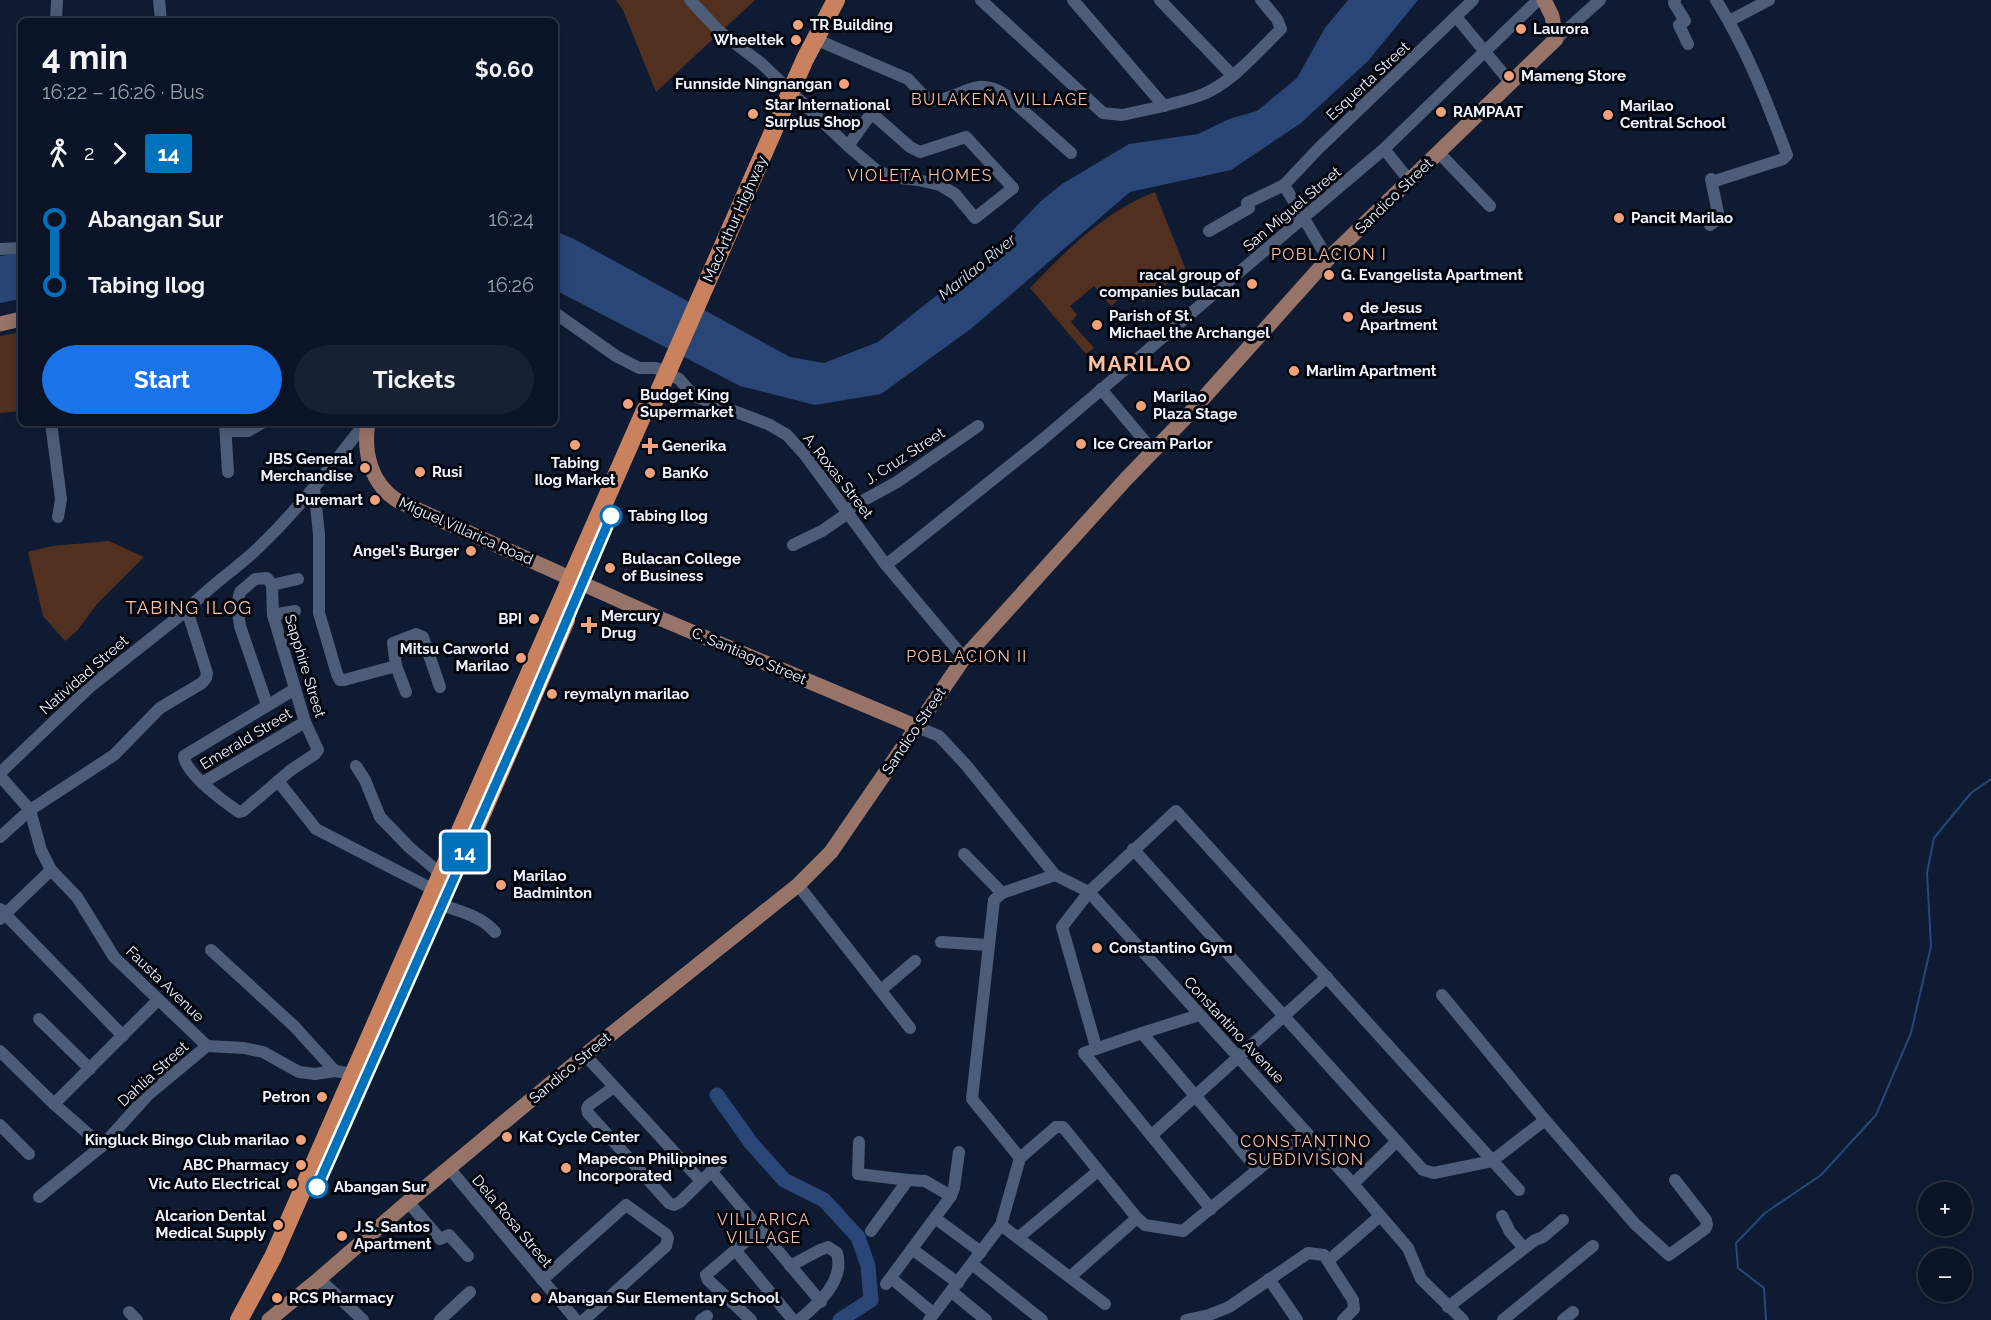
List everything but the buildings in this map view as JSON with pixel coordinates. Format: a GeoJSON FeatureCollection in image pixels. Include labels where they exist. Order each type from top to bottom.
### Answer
{"type":"FeatureCollection","features":[{"type":"Feature","properties":{"kind":"highway","name":"MacArthur Highway"},"geometry":{"type":"LineString","coordinates":[[239,1320],[273,1257],[359,1076],[576,581],[645,410],[651,406],[664,380],[814,39],[836,0]]}},
{"type":"Feature","properties":{"kind":"highway","name":"MacArthur Highway"},"geometry":{"type":"LineString","coordinates":[[253,1320],[289,1252],[359,1076]]}},
{"type":"Feature","properties":{"kind":"main road"},"geometry":{"type":"LineString","coordinates":[[1545,0],[1552,16],[1556,39]]}},
{"type":"Feature","properties":{"kind":"main road","name":"Sandico Street"},"geometry":{"type":"LineString","coordinates":[[269,1320],[585,1054],[798,885],[831,852],[964,658],[1191,412],[1328,259],[1556,39]]}},
{"type":"Feature","properties":{"kind":"main road"},"geometry":{"type":"LineString","coordinates":[[0,324],[18,320]]}},
{"type":"Feature","properties":{"kind":"main road","name":"Miguel Villarica Road"},"geometry":{"type":"LineString","coordinates":[[367,426],[365,440],[370,465],[379,484],[390,496],[576,581]]}},
{"type":"Feature","properties":{"kind":"main road","name":"C. Santiago Street"},"geometry":{"type":"LineString","coordinates":[[576,581],[917,727]]}},
{"type":"Feature","properties":{"kind":"street"},"geometry":{"type":"LineString","coordinates":[[56,18],[57,0]]}},
{"type":"Feature","properties":{"kind":"street"},"geometry":{"type":"LineString","coordinates":[[159,0],[161,18]]}},
{"type":"Feature","properties":{"kind":"street"},"geometry":{"type":"LineString","coordinates":[[690,0],[719,31],[762,64],[848,146],[876,170],[892,177],[940,185],[955,194],[975,218],[1013,188],[966,137],[920,152],[910,147],[872,116],[848,146]]}},
{"type":"Feature","properties":{"kind":"street"},"geometry":{"type":"LineString","coordinates":[[981,0],[1103,113],[1122,115],[1201,95],[1232,75],[1281,29],[1277,19],[1262,0]]}},
{"type":"Feature","properties":{"kind":"street"},"geometry":{"type":"LineString","coordinates":[[1073,0],[1164,106]]}},
{"type":"Feature","properties":{"kind":"street"},"geometry":{"type":"LineString","coordinates":[[1160,0],[1232,75]]}},
{"type":"Feature","properties":{"kind":"street","name":"Esquerta Street"},"geometry":{"type":"LineString","coordinates":[[1284,185],[1311,155],[1473,0]]}},
{"type":"Feature","properties":{"kind":"street","name":"San Miguel Street"},"geometry":{"type":"LineString","coordinates":[[886,566],[1042,440],[1384,150],[1538,0]]}},
{"type":"Feature","properties":{"kind":"street"},"geometry":{"type":"LineString","coordinates":[[1556,39],[1600,0]]}},
{"type":"Feature","properties":{"kind":"street"},"geometry":{"type":"LineString","coordinates":[[1675,0],[1674,3],[1684,20],[1679,26],[1688,44]]}},
{"type":"Feature","properties":{"kind":"street"},"geometry":{"type":"LineString","coordinates":[[1710,225],[1719,218],[1712,180],[1783,159],[1787,155],[1761,85],[1716,0]]}},
{"type":"Feature","properties":{"kind":"street"},"geometry":{"type":"LineString","coordinates":[[1729,21],[1769,0]]}},
{"type":"Feature","properties":{"kind":"street"},"geometry":{"type":"LineString","coordinates":[[1456,18],[1511,83]]}},
{"type":"Feature","properties":{"kind":"street"},"geometry":{"type":"LineString","coordinates":[[814,39],[908,80],[924,96],[933,101],[978,86],[997,89],[1071,153]]}},
{"type":"Feature","properties":{"kind":"street"},"geometry":{"type":"LineString","coordinates":[[1384,150],[1409,180]]}},
{"type":"Feature","properties":{"kind":"street"},"geometry":{"type":"LineString","coordinates":[[1439,153],[1490,206]]}},
{"type":"Feature","properties":{"kind":"street"},"geometry":{"type":"LineString","coordinates":[[1209,231],[1249,208],[1247,203],[1284,185],[1328,259]]}},
{"type":"Feature","properties":{"kind":"street"},"geometry":{"type":"LineString","coordinates":[[0,249],[18,248]]}},
{"type":"Feature","properties":{"kind":"street","name":"A. Roxas Street"},"geometry":{"type":"LineString","coordinates":[[558,315],[616,356],[639,368],[656,368],[680,379],[694,396],[768,424],[787,435],[805,455],[886,566],[964,658]]}},
{"type":"Feature","properties":{"kind":"street"},"geometry":{"type":"LineString","coordinates":[[1101,389],[1153,451]]}},
{"type":"Feature","properties":{"kind":"street"},"geometry":{"type":"LineString","coordinates":[[51,426],[61,499],[58,517]]}},
{"type":"Feature","properties":{"kind":"street"},"geometry":{"type":"LineString","coordinates":[[228,472],[226,427],[248,431],[259,426]]}},
{"type":"Feature","properties":{"kind":"street","name":"Natividad Street"},"geometry":{"type":"LineString","coordinates":[[0,774],[91,686],[187,610],[198,598],[257,549],[314,488],[365,426]]}},
{"type":"Feature","properties":{"kind":"street","name":"J. Cruz Street"},"geometry":{"type":"LineString","coordinates":[[793,545],[822,531],[847,512],[897,482],[978,426]]}},
{"type":"Feature","properties":{"kind":"street"},"geometry":{"type":"LineString","coordinates":[[314,488],[319,534],[319,613],[340,680],[396,666]]}},
{"type":"Feature","properties":{"kind":"street"},"geometry":{"type":"LineString","coordinates":[[267,705],[240,626],[237,605],[240,592],[255,579],[267,578],[272,585],[298,579]]}},
{"type":"Feature","properties":{"kind":"street","name":"Sapphire Street"},"geometry":{"type":"LineString","coordinates":[[272,585],[273,615],[305,722],[317,748],[317,753],[278,781]]}},
{"type":"Feature","properties":{"kind":"street"},"geometry":{"type":"LineString","coordinates":[[0,837],[30,810],[114,754],[160,708],[202,683],[207,673],[187,610]]}},
{"type":"Feature","properties":{"kind":"street"},"geometry":{"type":"LineString","coordinates":[[273,615],[295,611]]}},
{"type":"Feature","properties":{"kind":"street"},"geometry":{"type":"LineString","coordinates":[[406,692],[396,666],[393,643],[416,634],[423,637],[440,687]]}},
{"type":"Feature","properties":{"kind":"street"},"geometry":{"type":"LineString","coordinates":[[295,689],[184,756],[184,761],[202,783],[238,812],[243,811],[278,781],[316,829],[441,892],[495,932]]}},
{"type":"Feature","properties":{"kind":"street","name":"Emerald Street"},"geometry":{"type":"LineString","coordinates":[[202,783],[305,722]]}},
{"type":"Feature","properties":{"kind":"street","name":"Constantino Avenue"},"geometry":{"type":"LineString","coordinates":[[917,727],[939,736],[966,765],[1055,875],[1089,892],[1353,1184],[1408,1248],[1421,1279],[1463,1320]]}},
{"type":"Feature","properties":{"kind":"street"},"geometry":{"type":"LineString","coordinates":[[356,766],[365,780],[381,817],[409,847],[441,892]]}},
{"type":"Feature","properties":{"kind":"street","name":"Fausta Avenue"},"geometry":{"type":"LineString","coordinates":[[0,774],[30,810],[41,850],[51,870],[77,897],[114,957],[207,1046]]}},
{"type":"Feature","properties":{"kind":"street"},"geometry":{"type":"LineString","coordinates":[[1096,1047],[1062,928],[1089,892],[1176,811],[1518,1190]]}},
{"type":"Feature","properties":{"kind":"street"},"geometry":{"type":"LineString","coordinates":[[1133,849],[1419,1167],[1434,1173],[1492,1161],[1545,1120]]}},
{"type":"Feature","properties":{"kind":"street"},"geometry":{"type":"LineString","coordinates":[[964,854],[1002,893]]}},
{"type":"Feature","properties":{"kind":"street"},"geometry":{"type":"LineString","coordinates":[[51,870],[2,914],[123,1036]]}},
{"type":"Feature","properties":{"kind":"street"},"geometry":{"type":"LineString","coordinates":[[1020,1158],[972,1099],[994,900],[1002,893],[1055,875]]}},
{"type":"Feature","properties":{"kind":"street"},"geometry":{"type":"LineString","coordinates":[[798,885],[910,1028]]}},
{"type":"Feature","properties":{"kind":"street"},"geometry":{"type":"LineString","coordinates":[[941,942],[989,945]]}},
{"type":"Feature","properties":{"kind":"street"},"geometry":{"type":"LineString","coordinates":[[211,950],[294,1026],[335,1071]]}},
{"type":"Feature","properties":{"kind":"street"},"geometry":{"type":"LineString","coordinates":[[881,990],[915,961]]}},
{"type":"Feature","properties":{"kind":"street"},"geometry":{"type":"LineString","coordinates":[[1152,1135],[1282,1015],[1327,977]]}},
{"type":"Feature","properties":{"kind":"street"},"geometry":{"type":"LineString","coordinates":[[1443,995],[1545,1120],[1635,1224],[1669,1255],[1707,1225],[1706,1220],[1675,1180]]}},
{"type":"Feature","properties":{"kind":"street"},"geometry":{"type":"LineString","coordinates":[[54,1104],[158,1000]]}},
{"type":"Feature","properties":{"kind":"street"},"geometry":{"type":"LineString","coordinates":[[1199,1015],[1096,1047],[1084,1053],[1212,1209]]}},
{"type":"Feature","properties":{"kind":"street"},"geometry":{"type":"LineString","coordinates":[[39,1019],[90,1068]]}},
{"type":"Feature","properties":{"kind":"street"},"geometry":{"type":"LineString","coordinates":[[1142,1033],[1258,1170]]}},
{"type":"Feature","properties":{"kind":"street"},"geometry":{"type":"LineString","coordinates":[[207,1046],[244,1048],[264,1052],[299,1072],[315,1074],[335,1071],[359,1076]]}},
{"type":"Feature","properties":{"kind":"street","name":"Dahlia Street"},"geometry":{"type":"LineString","coordinates":[[39,1197],[102,1146],[148,1095],[207,1046]]}},
{"type":"Feature","properties":{"kind":"street"},"geometry":{"type":"LineString","coordinates":[[0,1051],[54,1104],[102,1146]]}},
{"type":"Feature","properties":{"kind":"street"},"geometry":{"type":"LineString","coordinates":[[585,1054],[701,1181]]}},
{"type":"Feature","properties":{"kind":"street"},"geometry":{"type":"LineString","coordinates":[[614,1087],[589,1105],[588,1113],[669,1203],[674,1205],[680,1202],[721,1162]]}},
{"type":"Feature","properties":{"kind":"street"},"geometry":{"type":"LineString","coordinates":[[0,1125],[29,1154]]}},
{"type":"Feature","properties":{"kind":"street"},"geometry":{"type":"LineString","coordinates":[[959,1152],[951,1196],[888,1281],[931,1317],[1001,1226],[1020,1158],[1056,1127],[1061,1126],[1145,1225],[1183,1231],[1305,1131]]}},
{"type":"Feature","properties":{"kind":"street"},"geometry":{"type":"LineString","coordinates":[[1353,1184],[1397,1141]]}},
{"type":"Feature","properties":{"kind":"street"},"geometry":{"type":"LineString","coordinates":[[859,1142],[858,1174],[926,1181],[951,1196]]}},
{"type":"Feature","properties":{"kind":"street","name":"Dela Rosa Street"},"geometry":{"type":"LineString","coordinates":[[449,1168],[576,1320]]}},
{"type":"Feature","properties":{"kind":"street"},"geometry":{"type":"LineString","coordinates":[[711,1171],[821,1302]]}},
{"type":"Feature","properties":{"kind":"street"},"geometry":{"type":"LineString","coordinates":[[1017,1238],[1098,1171]]}},
{"type":"Feature","properties":{"kind":"street"},"geometry":{"type":"LineString","coordinates":[[871,1231],[908,1180]]}},
{"type":"Feature","properties":{"kind":"street"},"geometry":{"type":"LineString","coordinates":[[408,1202],[440,1239],[447,1235],[451,1236],[468,1256]]}},
{"type":"Feature","properties":{"kind":"street"},"geometry":{"type":"LineString","coordinates":[[542,1280],[626,1204],[666,1234],[668,1238],[666,1246],[584,1320]]}},
{"type":"Feature","properties":{"kind":"street"},"geometry":{"type":"LineString","coordinates":[[1326,1258],[1378,1214]]}},
{"type":"Feature","properties":{"kind":"street"},"geometry":{"type":"LineString","coordinates":[[1502,1216],[1510,1232],[1524,1248]]}},
{"type":"Feature","properties":{"kind":"street"},"geometry":{"type":"LineString","coordinates":[[935,1218],[981,1252]]}},
{"type":"Feature","properties":{"kind":"street"},"geometry":{"type":"LineString","coordinates":[[1070,1277],[1137,1218]]}},
{"type":"Feature","properties":{"kind":"street"},"geometry":{"type":"LineString","coordinates":[[1448,1307],[1535,1240],[1543,1238],[1563,1220]]}},
{"type":"Feature","properties":{"kind":"street"},"geometry":{"type":"LineString","coordinates":[[1001,1226],[1105,1304]]}},
{"type":"Feature","properties":{"kind":"street"},"geometry":{"type":"LineString","coordinates":[[752,1320],[706,1277],[708,1272],[759,1230]]}},
{"type":"Feature","properties":{"kind":"street"},"geometry":{"type":"LineString","coordinates":[[1503,1320],[1593,1246]]}},
{"type":"Feature","properties":{"kind":"street"},"geometry":{"type":"LineString","coordinates":[[790,1266],[828,1247],[837,1253],[839,1258],[837,1274],[821,1302],[799,1320]]}},
{"type":"Feature","properties":{"kind":"street"},"geometry":{"type":"LineString","coordinates":[[912,1249],[955,1287],[986,1320]]}},
{"type":"Feature","properties":{"kind":"street"},"geometry":{"type":"LineString","coordinates":[[736,1251],[793,1320]]}},
{"type":"Feature","properties":{"kind":"street"},"geometry":{"type":"LineString","coordinates":[[1186,1320],[1209,1315],[1229,1307],[1308,1253],[1326,1258],[1354,1304],[1351,1312],[1343,1320]]}},
{"type":"Feature","properties":{"kind":"street"},"geometry":{"type":"LineString","coordinates":[[972,1264],[1042,1320]]}},
{"type":"Feature","properties":{"kind":"street"},"geometry":{"type":"LineString","coordinates":[[1269,1279],[1297,1320]]}},
{"type":"Feature","properties":{"kind":"street"},"geometry":{"type":"LineString","coordinates":[[319,1280],[363,1320]]}},
{"type":"Feature","properties":{"kind":"street"},"geometry":{"type":"LineString","coordinates":[[440,1320],[470,1292]]}},
{"type":"Feature","properties":{"kind":"shaded area"},"geometry":{"type":"Polygon","coordinates":[[[616,0],[755,0],[656,92],[623,10],[616,0]]]}},
{"type":"Feature","properties":{"kind":"shaded area"},"geometry":{"type":"Polygon","coordinates":[[[1155,192],[1186,270],[1143,302],[1131,289],[1111,306],[1094,286],[1070,306],[1077,315],[1071,322],[1094,348],[1086,354],[1030,288],[1073,246],[1103,221],[1155,192]]]}},
{"type":"Feature","properties":{"kind":"shaded area"},"geometry":{"type":"Polygon","coordinates":[[[18,333],[18,411],[0,413],[0,336],[18,333]]]}},
{"type":"Feature","properties":{"kind":"shaded area"},"geometry":{"type":"Polygon","coordinates":[[[109,541],[144,557],[97,604],[77,631],[65,641],[43,616],[28,552],[52,546],[109,541]]]}},
{"type":"Feature","properties":{"kind":"water"},"geometry":{"type":"Polygon","coordinates":[[[1348,0],[1418,0],[1368,61],[1301,123],[1231,170],[1130,192],[972,328],[881,394],[815,405],[740,386],[558,292],[558,232],[790,357],[824,363],[878,342],[946,288],[964,281],[1041,201],[1062,184],[1129,144],[1198,134],[1229,119],[1257,111],[1297,78],[1325,28],[1348,0]]]}},
{"type":"Feature","properties":{"kind":"water"},"geometry":{"type":"Polygon","coordinates":[[[18,253],[18,300],[0,303],[0,256],[18,253]]]}},
{"type":"Feature","properties":{"kind":"waterway"},"geometry":{"type":"LineString","coordinates":[[1766,1320],[1764,1288],[1738,1268],[1736,1243],[1765,1213],[1821,1175],[1876,1115],[1911,1033],[1931,946],[1927,873],[1934,838],[1971,793],[1991,779]]}},
{"type":"Feature","properties":{"kind":"waterway"},"geometry":{"type":"LineString","coordinates":[[717,1095],[751,1143],[784,1180],[824,1200],[858,1237],[868,1266],[871,1300],[840,1320]]}},
{"type":"Feature","properties":{"kind":"bus line","name":"14"},"geometry":{"type":"LineString","coordinates":[[317,1187],[524,720],[611,516]]}},
{"type":"Feature","properties":{"kind":"place","name":"TR Building"},"geometry":{"type":"Point","coordinates":[798,25]}},
{"type":"Feature","properties":{"kind":"place","name":"Laurora"},"geometry":{"type":"Point","coordinates":[1521,29]}},
{"type":"Feature","properties":{"kind":"place","name":"Wheeltek"},"geometry":{"type":"Point","coordinates":[796,40]}},
{"type":"Feature","properties":{"kind":"place","name":"Mameng Store"},"geometry":{"type":"Point","coordinates":[1509,76]}},
{"type":"Feature","properties":{"kind":"place","name":"Funnside Ningnangan"},"geometry":{"type":"Point","coordinates":[844,84]}},
{"type":"Feature","properties":{"kind":"place","name":"RAMPAAT"},"geometry":{"type":"Point","coordinates":[1441,112]}},
{"type":"Feature","properties":{"kind":"place","name":"Star International Surplus Shop"},"geometry":{"type":"Point","coordinates":[753,114]}},
{"type":"Feature","properties":{"kind":"place","name":"Marilao Central School"},"geometry":{"type":"Point","coordinates":[1608,115]}},
{"type":"Feature","properties":{"kind":"place","name":"Pancit Marilao"},"geometry":{"type":"Point","coordinates":[1619,218]}},
{"type":"Feature","properties":{"kind":"place","name":"G. Evangelista Apartment"},"geometry":{"type":"Point","coordinates":[1329,275]}},
{"type":"Feature","properties":{"kind":"place","name":"racal group of companies bulacan"},"geometry":{"type":"Point","coordinates":[1252,284]}},
{"type":"Feature","properties":{"kind":"place","name":"de Jesus Apartment"},"geometry":{"type":"Point","coordinates":[1348,317]}},
{"type":"Feature","properties":{"kind":"place","name":"Parish of St. Michael the Archangel"},"geometry":{"type":"Point","coordinates":[1097,325]}},
{"type":"Feature","properties":{"kind":"place","name":"Marlim Apartment"},"geometry":{"type":"Point","coordinates":[1294,371]}},
{"type":"Feature","properties":{"kind":"place","name":"Budget King Supermarket"},"geometry":{"type":"Point","coordinates":[628,404]}},
{"type":"Feature","properties":{"kind":"place","name":"Marilao Plaza Stage"},"geometry":{"type":"Point","coordinates":[1141,406]}},
{"type":"Feature","properties":{"kind":"place","name":"Ice Cream Parlor"},"geometry":{"type":"Point","coordinates":[1081,444]}},
{"type":"Feature","properties":{"kind":"place","name":"Tabing Ilog Market"},"geometry":{"type":"Point","coordinates":[575,445]}},
{"type":"Feature","properties":{"kind":"place","name":"Generika"},"geometry":{"type":"Point","coordinates":[650,446]}},
{"type":"Feature","properties":{"kind":"place","name":"JBS General Merchandise"},"geometry":{"type":"Point","coordinates":[365,468]}},
{"type":"Feature","properties":{"kind":"place","name":"Rusi"},"geometry":{"type":"Point","coordinates":[420,472]}},
{"type":"Feature","properties":{"kind":"place","name":"BanKo"},"geometry":{"type":"Point","coordinates":[650,473]}},
{"type":"Feature","properties":{"kind":"place","name":"Puremart"},"geometry":{"type":"Point","coordinates":[375,500]}},
{"type":"Feature","properties":{"kind":"place","name":"Tabing Ilog"},"geometry":{"type":"Point","coordinates":[611,516]}},
{"type":"Feature","properties":{"kind":"place","name":"Angel's Burger"},"geometry":{"type":"Point","coordinates":[471,551]}},
{"type":"Feature","properties":{"kind":"place","name":"Bulacan College of Business"},"geometry":{"type":"Point","coordinates":[610,568]}},
{"type":"Feature","properties":{"kind":"place","name":"BPI"},"geometry":{"type":"Point","coordinates":[534,619]}},
{"type":"Feature","properties":{"kind":"place","name":"Mercury Drug"},"geometry":{"type":"Point","coordinates":[589,625]}},
{"type":"Feature","properties":{"kind":"place","name":"Mitsu Carworld Marilao"},"geometry":{"type":"Point","coordinates":[521,658]}},
{"type":"Feature","properties":{"kind":"place","name":"reymalyn marilao"},"geometry":{"type":"Point","coordinates":[552,694]}},
{"type":"Feature","properties":{"kind":"place","name":"Marilao Badminton"},"geometry":{"type":"Point","coordinates":[501,885]}},
{"type":"Feature","properties":{"kind":"place","name":"Constantino Gym"},"geometry":{"type":"Point","coordinates":[1097,948]}},
{"type":"Feature","properties":{"kind":"place","name":"Petron"},"geometry":{"type":"Point","coordinates":[322,1097]}},
{"type":"Feature","properties":{"kind":"place","name":"Kat Cycle Center"},"geometry":{"type":"Point","coordinates":[507,1137]}},
{"type":"Feature","properties":{"kind":"place","name":"Kingluck Bingo Club marilao"},"geometry":{"type":"Point","coordinates":[301,1140]}},
{"type":"Feature","properties":{"kind":"place","name":"ABC Pharmacy"},"geometry":{"type":"Point","coordinates":[301,1165]}},
{"type":"Feature","properties":{"kind":"place","name":"Mapecon Philippines Incorporated"},"geometry":{"type":"Point","coordinates":[566,1168]}},
{"type":"Feature","properties":{"kind":"place","name":"Vic Auto Electrical"},"geometry":{"type":"Point","coordinates":[292,1184]}},
{"type":"Feature","properties":{"kind":"place","name":"Abangan Sur"},"geometry":{"type":"Point","coordinates":[317,1187]}},
{"type":"Feature","properties":{"kind":"place","name":"Alcarion Dental Medical Supply"},"geometry":{"type":"Point","coordinates":[278,1225]}},
{"type":"Feature","properties":{"kind":"place","name":"J.S. Santos Apartment"},"geometry":{"type":"Point","coordinates":[342,1236]}},
{"type":"Feature","properties":{"kind":"place","name":"RCS Pharmacy"},"geometry":{"type":"Point","coordinates":[277,1298]}},
{"type":"Feature","properties":{"kind":"place","name":"Abangan Sur Elementary School"},"geometry":{"type":"Point","coordinates":[536,1298]}},
{"type":"Feature","properties":{"kind":"district","name":"BULAKEÑA VILLAGE"},"geometry":{"type":"Point","coordinates":[1000,99]}},
{"type":"Feature","properties":{"kind":"district","name":"VIOLETA HOMES"},"geometry":{"type":"Point","coordinates":[920,175]}},
{"type":"Feature","properties":{"kind":"district","name":"POBLACION I"},"geometry":{"type":"Point","coordinates":[1329,254]}},
{"type":"Feature","properties":{"kind":"district","name":"MARILAO"},"geometry":{"type":"Point","coordinates":[1140,363]}},
{"type":"Feature","properties":{"kind":"district","name":"TABING ILOG"},"geometry":{"type":"Point","coordinates":[189,607]}},
{"type":"Feature","properties":{"kind":"district","name":"POBLACION II"},"geometry":{"type":"Point","coordinates":[967,656]}},
{"type":"Feature","properties":{"kind":"district","name":"CONSTANTINO SUBDIVISION"},"geometry":{"type":"Point","coordinates":[1306,1150]}},
{"type":"Feature","properties":{"kind":"district","name":"VILLARICA VILLAGE"},"geometry":{"type":"Point","coordinates":[764,1228]}},
{"type":"Feature","properties":{"kind":"water label","name":"Marilao River"},"geometry":{"type":"Point","coordinates":[977,267]}}]}
